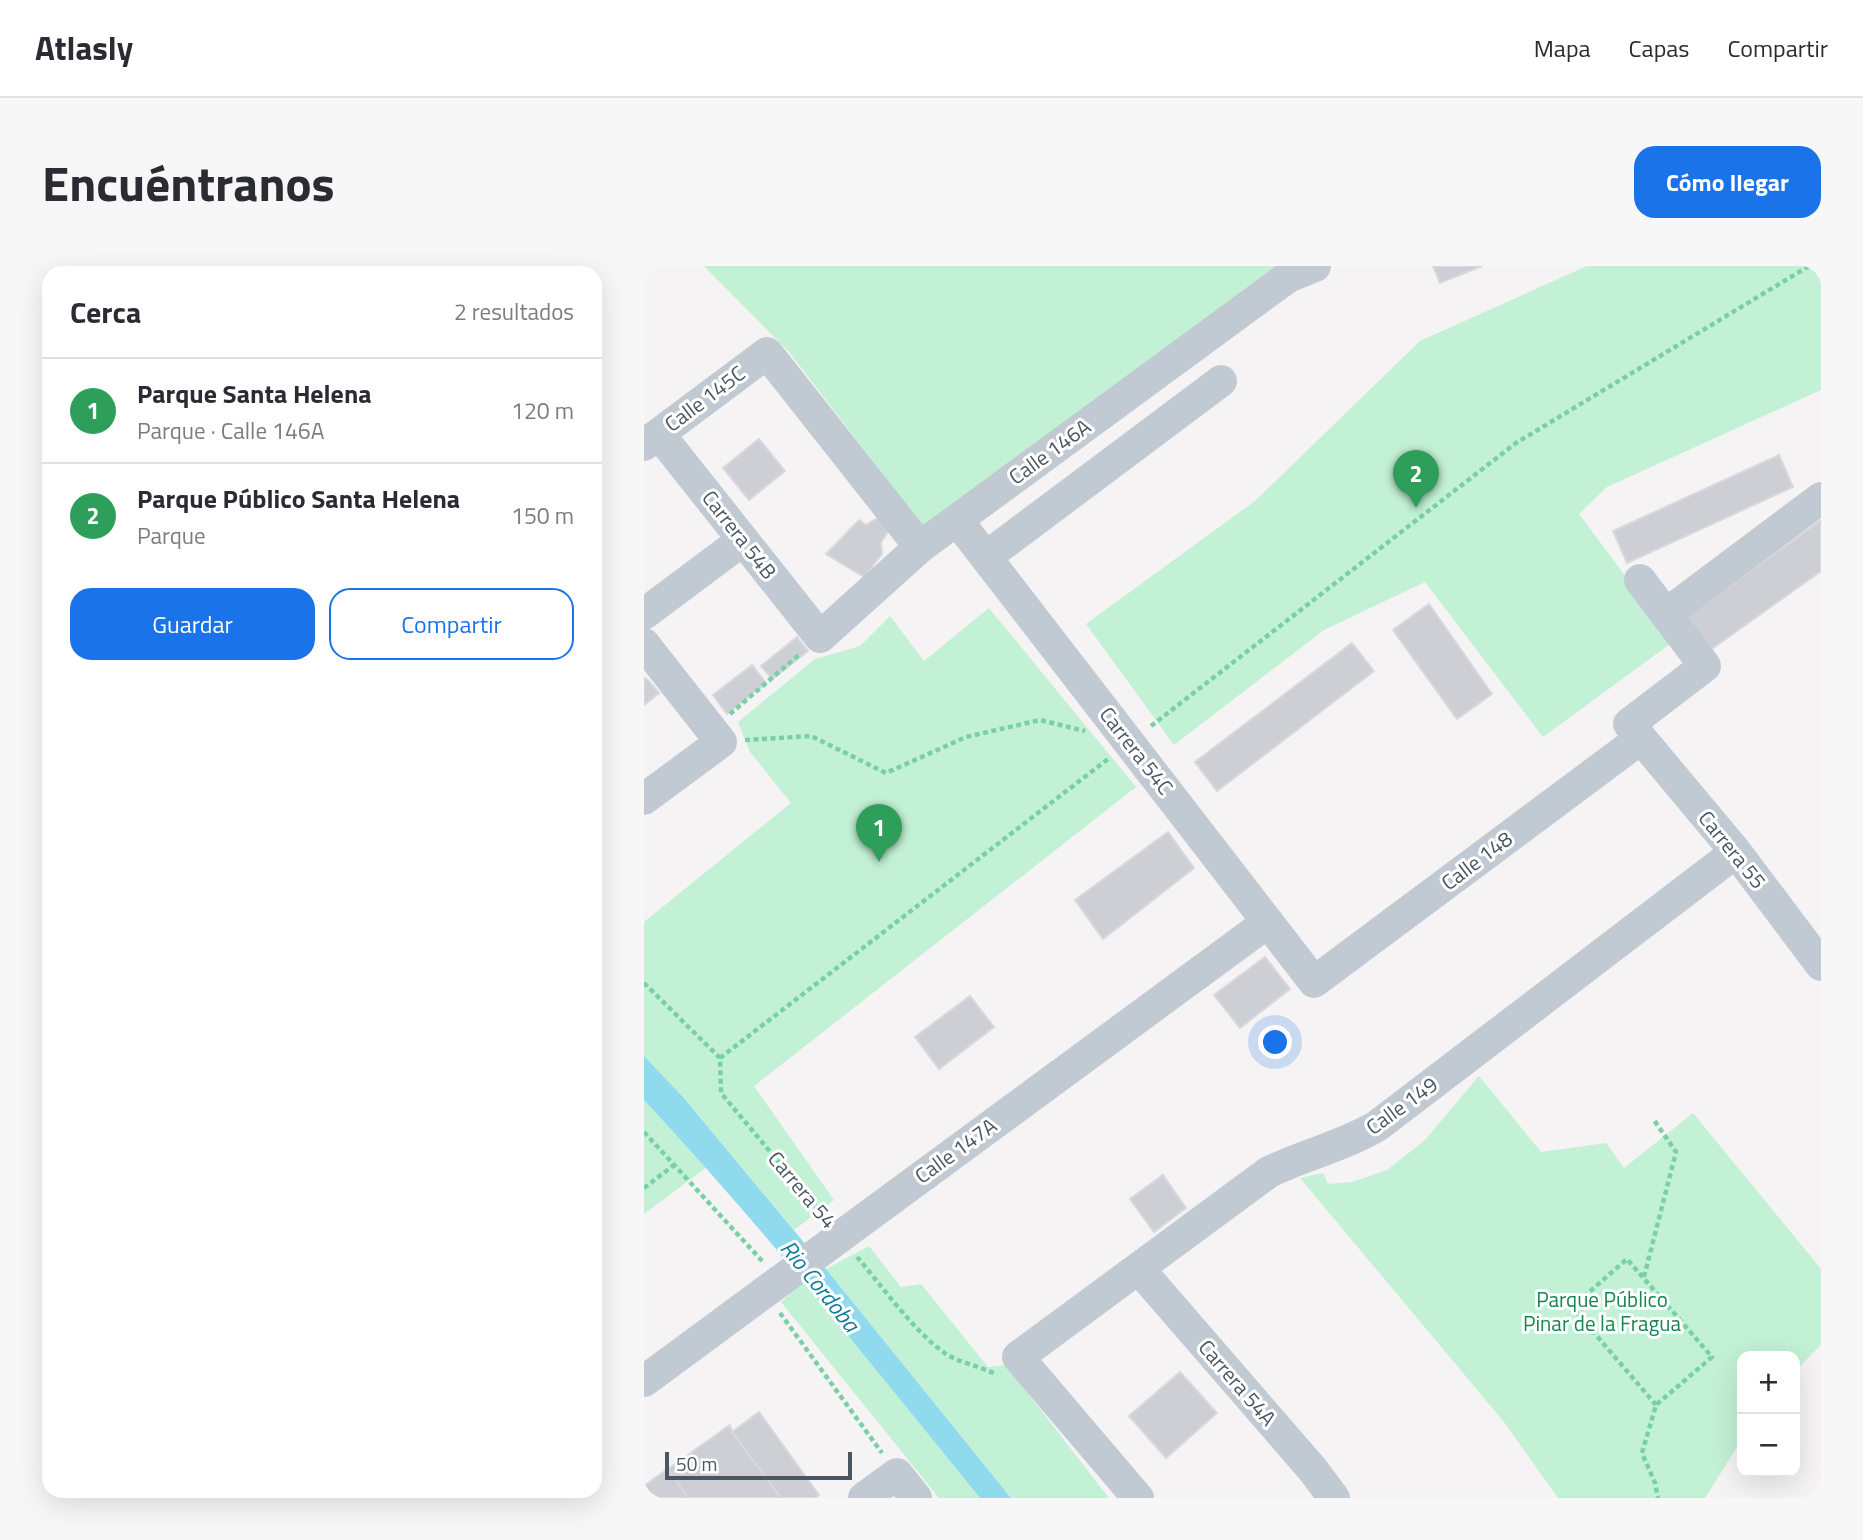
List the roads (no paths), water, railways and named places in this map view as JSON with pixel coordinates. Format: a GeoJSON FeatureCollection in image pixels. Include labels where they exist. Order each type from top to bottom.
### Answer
{"type":"FeatureCollection","features":[{"type":"Feature","properties":{"kind":"street","name":"Calle 146A"},"geometry":{"type":"LineString","coordinates":[[820,636],[920,547],[1301,272]]}},
{"type":"Feature","properties":{"kind":"street","name":"Calle 145C"},"geometry":{"type":"LineString","coordinates":[[651,439],[766,353],[920,547]]}},
{"type":"Feature","properties":{"kind":"street"},"geometry":{"type":"LineString","coordinates":[[986,557],[1221,381]]}},
{"type":"Feature","properties":{"kind":"street","name":"Carrera 54B"},"geometry":{"type":"LineString","coordinates":[[651,439],[743,540],[820,636]]}},
{"type":"Feature","properties":{"kind":"street"},"geometry":{"type":"LineString","coordinates":[[1666,614],[1821,498]]}},
{"type":"Feature","properties":{"kind":"street","name":"Carrera 54C"},"geometry":{"type":"LineString","coordinates":[[957,520],[1314,982]]}},
{"type":"Feature","properties":{"kind":"street"},"geometry":{"type":"LineString","coordinates":[[644,614],[743,540]]}},
{"type":"Feature","properties":{"kind":"street"},"geometry":{"type":"LineString","coordinates":[[1640,580],[1705,666],[1629,724],[1640,739]]}},
{"type":"Feature","properties":{"kind":"street"},"geometry":{"type":"LineString","coordinates":[[644,644],[716,736],[644,799]]}},
{"type":"Feature","properties":{"kind":"street","name":"Carrera 55"},"geometry":{"type":"LineString","coordinates":[[1640,739],[1736,852],[1821,964]]}},
{"type":"Feature","properties":{"kind":"street","name":"Calle 148"},"geometry":{"type":"LineString","coordinates":[[1314,982],[1640,739]]}},
{"type":"Feature","properties":{"kind":"street","name":"Calle 149"},"geometry":{"type":"LineString","coordinates":[[1138,1498],[1005,1364],[1269,1172],[1290,1161],[1358,1138],[1377,1126],[1736,852]]}},
{"type":"Feature","properties":{"kind":"street","name":"Calle 147A"},"geometry":{"type":"LineString","coordinates":[[644,1381],[1268,922]]}},
{"type":"Feature","properties":{"kind":"street","name":"Carrera 54A"},"geometry":{"type":"LineString","coordinates":[[1139,1269],[1313,1470],[1334,1498]]}},
{"type":"Feature","properties":{"kind":"street"},"geometry":{"type":"LineString","coordinates":[[864,1498],[906,1486]]}},
{"type":"Feature","properties":{"kind":"water","name":"Rio Cordoba"},"geometry":{"type":"Polygon","coordinates":[[[644,1056],[683,1097],[826,1269],[1011,1498],[980,1498],[774,1246],[644,1100],[644,1056]]]}},
{"type":"Feature","properties":{"kind":"place","name":"Parque Público Santa Helena"},"geometry":{"type":"Point","coordinates":[1416,508]}},
{"type":"Feature","properties":{"kind":"place","name":"Parque Santa Helena"},"geometry":{"type":"Point","coordinates":[879,862]}},
{"type":"Feature","properties":{"kind":"park label","name":"Parque Público Pinar de la Fragua"},"geometry":{"type":"Point","coordinates":[1602,1312]}}]}
